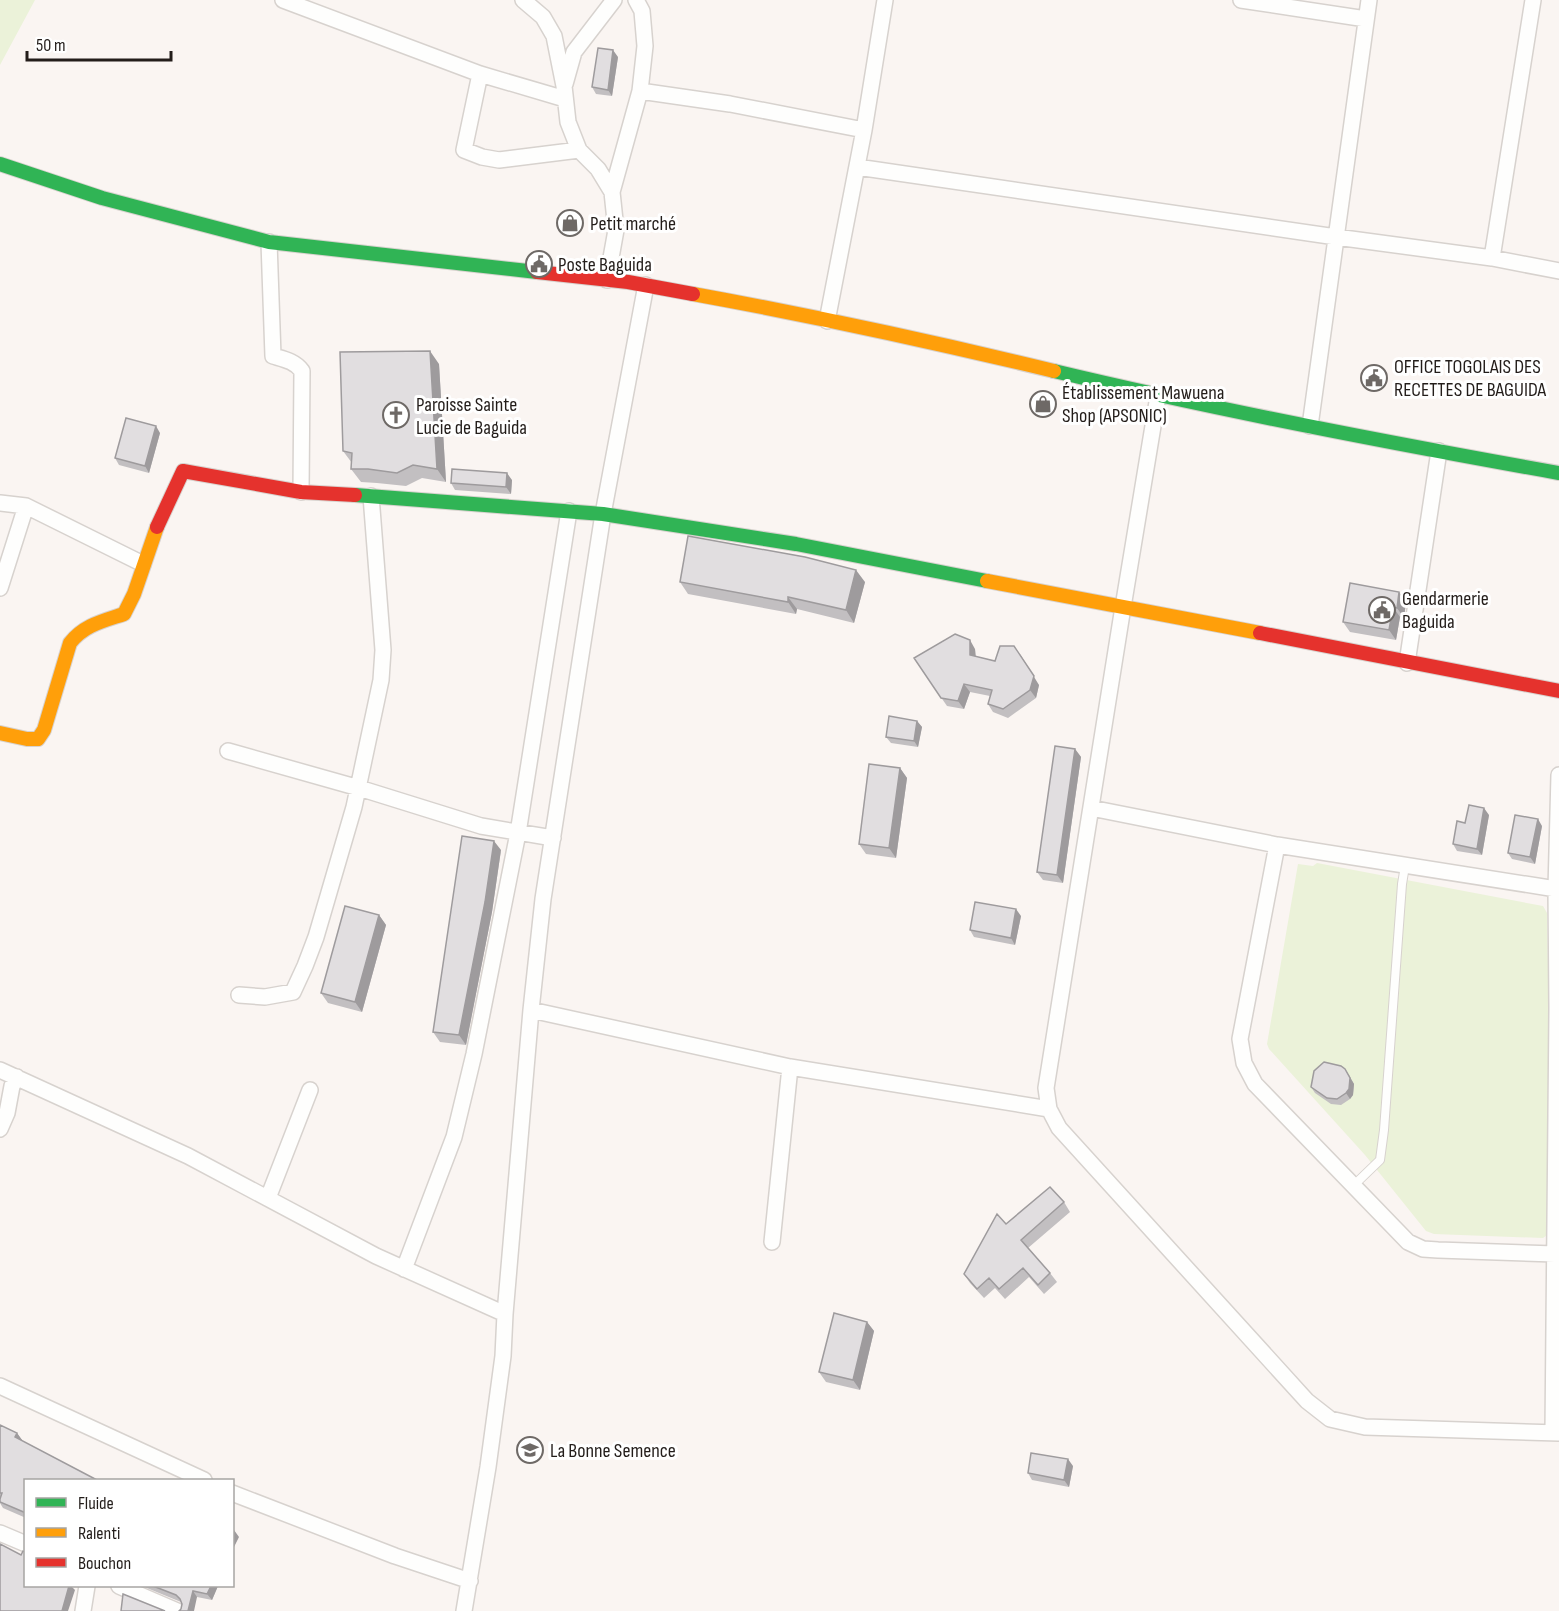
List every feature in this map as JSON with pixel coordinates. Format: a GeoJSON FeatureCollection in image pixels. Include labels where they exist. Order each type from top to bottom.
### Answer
{"type":"FeatureCollection","features":[{"type":"Feature","properties":{"kind":"street"},"geometry":{"type":"LineString","coordinates":[[283,0],[480,74],[565,93]]}},
{"type":"Feature","properties":{"kind":"street"},"geometry":{"type":"LineString","coordinates":[[523,0],[543,16],[554,36],[568,122],[579,150],[598,169],[612,192]]}},
{"type":"Feature","properties":{"kind":"street"},"geometry":{"type":"LineString","coordinates":[[565,93],[574,52],[614,0]]}},
{"type":"Feature","properties":{"kind":"street"},"geometry":{"type":"LineString","coordinates":[[606,280],[616,230],[612,192],[640,91],[645,46],[642,11],[636,0]]}},
{"type":"Feature","properties":{"kind":"street"},"geometry":{"type":"LineString","coordinates":[[827,321],[864,130],[885,0]]}},
{"type":"Feature","properties":{"kind":"street"},"geometry":{"type":"LineString","coordinates":[[1241,0],[1366,20]]}},
{"type":"Feature","properties":{"kind":"street"},"geometry":{"type":"LineString","coordinates":[[1310,426],[1370,0]]}},
{"type":"Feature","properties":{"kind":"street"},"geometry":{"type":"LineString","coordinates":[[1492,258],[1533,0]]}},
{"type":"Feature","properties":{"kind":"street"},"geometry":{"type":"LineString","coordinates":[[480,74],[464,150],[499,160],[579,150]]}},
{"type":"Feature","properties":{"kind":"street"},"geometry":{"type":"LineString","coordinates":[[640,91],[730,104],[864,130]]}},
{"type":"Feature","properties":{"kind":"street"},"geometry":{"type":"LineString","coordinates":[[0,164],[102,198],[269,242],[646,285],[801,314],[954,347],[1158,396],[1559,473]]}},
{"type":"Feature","properties":{"kind":"street"},"geometry":{"type":"LineString","coordinates":[[857,167],[1492,258],[1559,272]]}},
{"type":"Feature","properties":{"kind":"street"},"geometry":{"type":"LineString","coordinates":[[269,242],[273,356],[293,363],[302,370],[301,492]]}},
{"type":"Feature","properties":{"kind":"street"},"geometry":{"type":"LineString","coordinates":[[464,1611],[488,1467],[503,1356],[531,1010],[543,899],[603,514],[646,285]]}},
{"type":"Feature","properties":{"kind":"street"},"geometry":{"type":"LineString","coordinates":[[1158,396],[1046,1088],[1049,1109],[1059,1128],[1067,1137],[1308,1401],[1330,1419],[1365,1426],[1556,1433],[1556,889],[1559,775]]}},
{"type":"Feature","properties":{"kind":"street"},"geometry":{"type":"LineString","coordinates":[[1407,663],[1439,451]]}},
{"type":"Feature","properties":{"kind":"street"},"geometry":{"type":"LineString","coordinates":[[0,733],[27,739],[39,739],[44,730],[70,643],[76,633],[86,626],[124,614],[133,600],[143,564],[183,471],[301,492],[603,514],[796,544],[1559,691]]}},
{"type":"Feature","properties":{"kind":"street"},"geometry":{"type":"LineString","coordinates":[[239,995],[265,997],[293,992],[316,937],[359,788],[381,680],[383,650],[371,496]]}},
{"type":"Feature","properties":{"kind":"street"},"geometry":{"type":"LineString","coordinates":[[0,503],[26,506],[143,564]]}},
{"type":"Feature","properties":{"kind":"street"},"geometry":{"type":"LineString","coordinates":[[0,588],[26,506]]}},
{"type":"Feature","properties":{"kind":"street"},"geometry":{"type":"LineString","coordinates":[[404,1269],[454,1137],[474,1054],[518,833],[569,512]]}},
{"type":"Feature","properties":{"kind":"street"},"geometry":{"type":"LineString","coordinates":[[228,751],[481,826],[553,838]]}},
{"type":"Feature","properties":{"kind":"street"},"geometry":{"type":"LineString","coordinates":[[1091,808],[1277,845],[1556,889]]}},
{"type":"Feature","properties":{"kind":"street"},"geometry":{"type":"LineString","coordinates":[[1277,845],[1240,1039],[1244,1063],[1255,1084],[1408,1242],[1423,1249],[1556,1254]]}},
{"type":"Feature","properties":{"kind":"street"},"geometry":{"type":"LineString","coordinates":[[531,1010],[790,1067],[1049,1109]]}},
{"type":"Feature","properties":{"kind":"street"},"geometry":{"type":"LineString","coordinates":[[772,1242],[790,1067]]}},
{"type":"Feature","properties":{"kind":"street"},"geometry":{"type":"LineString","coordinates":[[0,1070],[188,1155],[376,1256],[505,1314]]}},
{"type":"Feature","properties":{"kind":"street"},"geometry":{"type":"LineString","coordinates":[[0,1130],[3,1111],[17,1077]]}},
{"type":"Feature","properties":{"kind":"street"},"geometry":{"type":"LineString","coordinates":[[268,1198],[310,1090]]}},
{"type":"Feature","properties":{"kind":"street"},"geometry":{"type":"LineString","coordinates":[[0,1386],[202,1479]]}},
{"type":"Feature","properties":{"kind":"street"},"geometry":{"type":"LineString","coordinates":[[234,1494],[395,1556],[470,1581]]}},
{"type":"Feature","properties":{"kind":"street"},"geometry":{"type":"LineString","coordinates":[[0,1533],[24,1543]]}},
{"type":"Feature","properties":{"kind":"street"},"geometry":{"type":"LineString","coordinates":[[83,1611],[87,1587]]}},
{"type":"Feature","properties":{"kind":"street"},"geometry":{"type":"LineString","coordinates":[[121,1587],[177,1611]]}},
{"type":"Feature","properties":{"kind":"lane"},"geometry":{"type":"LineString","coordinates":[[1353,1186],[1380,1160],[1405,866]]}},
{"type":"Feature","properties":{"kind":"green space"},"geometry":{"type":"Polygon","coordinates":[[[0,0],[35,0],[0,65],[0,0]]]}},
{"type":"Feature","properties":{"kind":"green space"},"geometry":{"type":"Polygon","coordinates":[[[1317,863],[1543,906],[1547,913],[1553,1231],[1543,1238],[1434,1234],[1426,1231],[1365,1155],[1269,1049],[1267,1044],[1298,864],[1313,866],[1317,863]]]}},
{"type":"Feature","properties":{"kind":"building"},"geometry":{"type":"Polygon","coordinates":[[[598,48],[613,50],[608,90],[592,87],[598,48]]]}},
{"type":"Feature","properties":{"kind":"building","name":"Paroisse Sainte Lucie de Baguida"},"geometry":{"type":"Polygon","coordinates":[[[430,351],[437,469],[413,465],[397,473],[351,469],[352,453],[343,451],[340,352],[430,351]]]}},
{"type":"Feature","properties":{"kind":"building"},"geometry":{"type":"Polygon","coordinates":[[[126,418],[156,426],[145,466],[115,458],[126,418]]]}},
{"type":"Feature","properties":{"kind":"building"},"geometry":{"type":"Polygon","coordinates":[[[452,469],[507,473],[506,487],[451,483],[452,469]]]}},
{"type":"Feature","properties":{"kind":"building"},"geometry":{"type":"Polygon","coordinates":[[[688,536],[805,557],[856,570],[846,610],[788,597],[788,602],[680,582],[688,536]]]}},
{"type":"Feature","properties":{"kind":"building","name":"Gendarmerie Baguida"},"geometry":{"type":"Polygon","coordinates":[[[1350,583],[1399,592],[1397,608],[1393,607],[1389,630],[1343,622],[1350,583]]]}},
{"type":"Feature","properties":{"kind":"building"},"geometry":{"type":"Polygon","coordinates":[[[955,634],[970,640],[970,655],[995,661],[1000,646],[1014,646],[1034,676],[1030,690],[1003,709],[988,704],[992,690],[964,684],[958,701],[941,698],[914,658],[955,634]]]}},
{"type":"Feature","properties":{"kind":"building"},"geometry":{"type":"Polygon","coordinates":[[[889,716],[917,721],[914,741],[886,737],[889,716]]]}},
{"type":"Feature","properties":{"kind":"building"},"geometry":{"type":"Polygon","coordinates":[[[1055,746],[1075,749],[1057,875],[1037,872],[1055,746]]]}},
{"type":"Feature","properties":{"kind":"building"},"geometry":{"type":"Polygon","coordinates":[[[869,764],[900,768],[889,848],[859,844],[869,764]]]}},
{"type":"Feature","properties":{"kind":"building"},"geometry":{"type":"Polygon","coordinates":[[[1469,805],[1484,808],[1477,849],[1453,844],[1457,821],[1465,823],[1469,805]]]}},
{"type":"Feature","properties":{"kind":"building"},"geometry":{"type":"Polygon","coordinates":[[[1515,815],[1538,819],[1530,857],[1508,853],[1515,815]]]}},
{"type":"Feature","properties":{"kind":"building"},"geometry":{"type":"Polygon","coordinates":[[[462,836],[494,841],[485,902],[459,1035],[433,1032],[462,836]]]}},
{"type":"Feature","properties":{"kind":"building"},"geometry":{"type":"Polygon","coordinates":[[[975,902],[1016,909],[1011,938],[970,930],[975,902]]]}},
{"type":"Feature","properties":{"kind":"building"},"geometry":{"type":"Polygon","coordinates":[[[345,906],[379,915],[355,1002],[321,993],[345,906]]]}},
{"type":"Feature","properties":{"kind":"building"},"geometry":{"type":"Polygon","coordinates":[[[1324,1062],[1341,1066],[1350,1078],[1349,1089],[1337,1099],[1327,1098],[1311,1087],[1314,1071],[1324,1062]]]}},
{"type":"Feature","properties":{"kind":"building"},"geometry":{"type":"Polygon","coordinates":[[[1050,1187],[1064,1202],[1021,1240],[1050,1273],[1038,1285],[1023,1268],[999,1289],[989,1278],[977,1289],[964,1274],[997,1214],[1006,1224],[1050,1187]]]}},
{"type":"Feature","properties":{"kind":"building"},"geometry":{"type":"Polygon","coordinates":[[[834,1313],[867,1322],[853,1380],[819,1372],[834,1313]]]}},
{"type":"Feature","properties":{"kind":"building"},"geometry":{"type":"Polygon","coordinates":[[[0,1425],[17,1433],[15,1437],[95,1479],[24,1479],[24,1512],[0,1502],[2,1493],[0,1493],[0,1425]]]}},
{"type":"Feature","properties":{"kind":"building"},"geometry":{"type":"Polygon","coordinates":[[[1031,1453],[1068,1459],[1064,1480],[1028,1473],[1031,1453]]]}},
{"type":"Feature","properties":{"kind":"building"},"geometry":{"type":"Polygon","coordinates":[[[0,1544],[21,1555],[24,1552],[24,1587],[69,1587],[62,1611],[0,1611],[0,1544]]]}},
{"type":"Feature","properties":{"kind":"building"},"geometry":{"type":"Polygon","coordinates":[[[156,1587],[210,1587],[207,1594],[193,1591],[188,1611],[179,1611],[182,1604],[176,1595],[156,1587]]]}},
{"type":"Feature","properties":{"kind":"building"},"geometry":{"type":"Polygon","coordinates":[[[123,1594],[165,1611],[121,1611],[123,1594]]]}},
{"type":"Feature","properties":{"kind":"traffic: fast"},"geometry":{"type":"LineString","coordinates":[[0,164],[102,198],[269,242],[537,272]]}},
{"type":"Feature","properties":{"kind":"traffic: fast"},"geometry":{"type":"LineString","coordinates":[[1054,371],[1306,426],[1559,473]]}},
{"type":"Feature","properties":{"kind":"traffic: fast"},"geometry":{"type":"LineString","coordinates":[[355,495],[603,514],[796,544],[987,581]]}},
{"type":"Feature","properties":{"kind":"traffic: slow"},"geometry":{"type":"LineString","coordinates":[[693,294],[874,330],[1054,371]]}},
{"type":"Feature","properties":{"kind":"traffic: slow"},"geometry":{"type":"LineString","coordinates":[[0,733],[38,739],[44,730],[70,643],[88,628],[124,614],[134,594],[157,527]]}},
{"type":"Feature","properties":{"kind":"traffic: slow"},"geometry":{"type":"LineString","coordinates":[[987,581],[1260,633]]}},
{"type":"Feature","properties":{"kind":"traffic: jam"},"geometry":{"type":"LineString","coordinates":[[537,272],[628,282],[693,294]]}},
{"type":"Feature","properties":{"kind":"traffic: jam"},"geometry":{"type":"LineString","coordinates":[[157,527],[183,471],[301,492],[355,495]]}},
{"type":"Feature","properties":{"kind":"traffic: jam"},"geometry":{"type":"LineString","coordinates":[[1260,633],[1559,691]]}},
{"type":"Feature","properties":{"kind":"place","name":"Petit marché"},"geometry":{"type":"Point","coordinates":[570,223]}},
{"type":"Feature","properties":{"kind":"place","name":"Poste Baguida"},"geometry":{"type":"Point","coordinates":[539,264]}},
{"type":"Feature","properties":{"kind":"place","name":"OFFICE TOGOLAIS DES RECETTES DE BAGUIDA"},"geometry":{"type":"Point","coordinates":[1374,378]}},
{"type":"Feature","properties":{"kind":"place","name":"Établissement Mawuena Shop (APSONIC)"},"geometry":{"type":"Point","coordinates":[1043,404]}},
{"type":"Feature","properties":{"kind":"place","name":"Paroisse Sainte Lucie de Baguida"},"geometry":{"type":"Point","coordinates":[396,415]}},
{"type":"Feature","properties":{"kind":"place","name":"Gendarmerie Baguida"},"geometry":{"type":"Point","coordinates":[1382,610]}},
{"type":"Feature","properties":{"kind":"place","name":"La Bonne Semence"},"geometry":{"type":"Point","coordinates":[530,1450]}}]}
